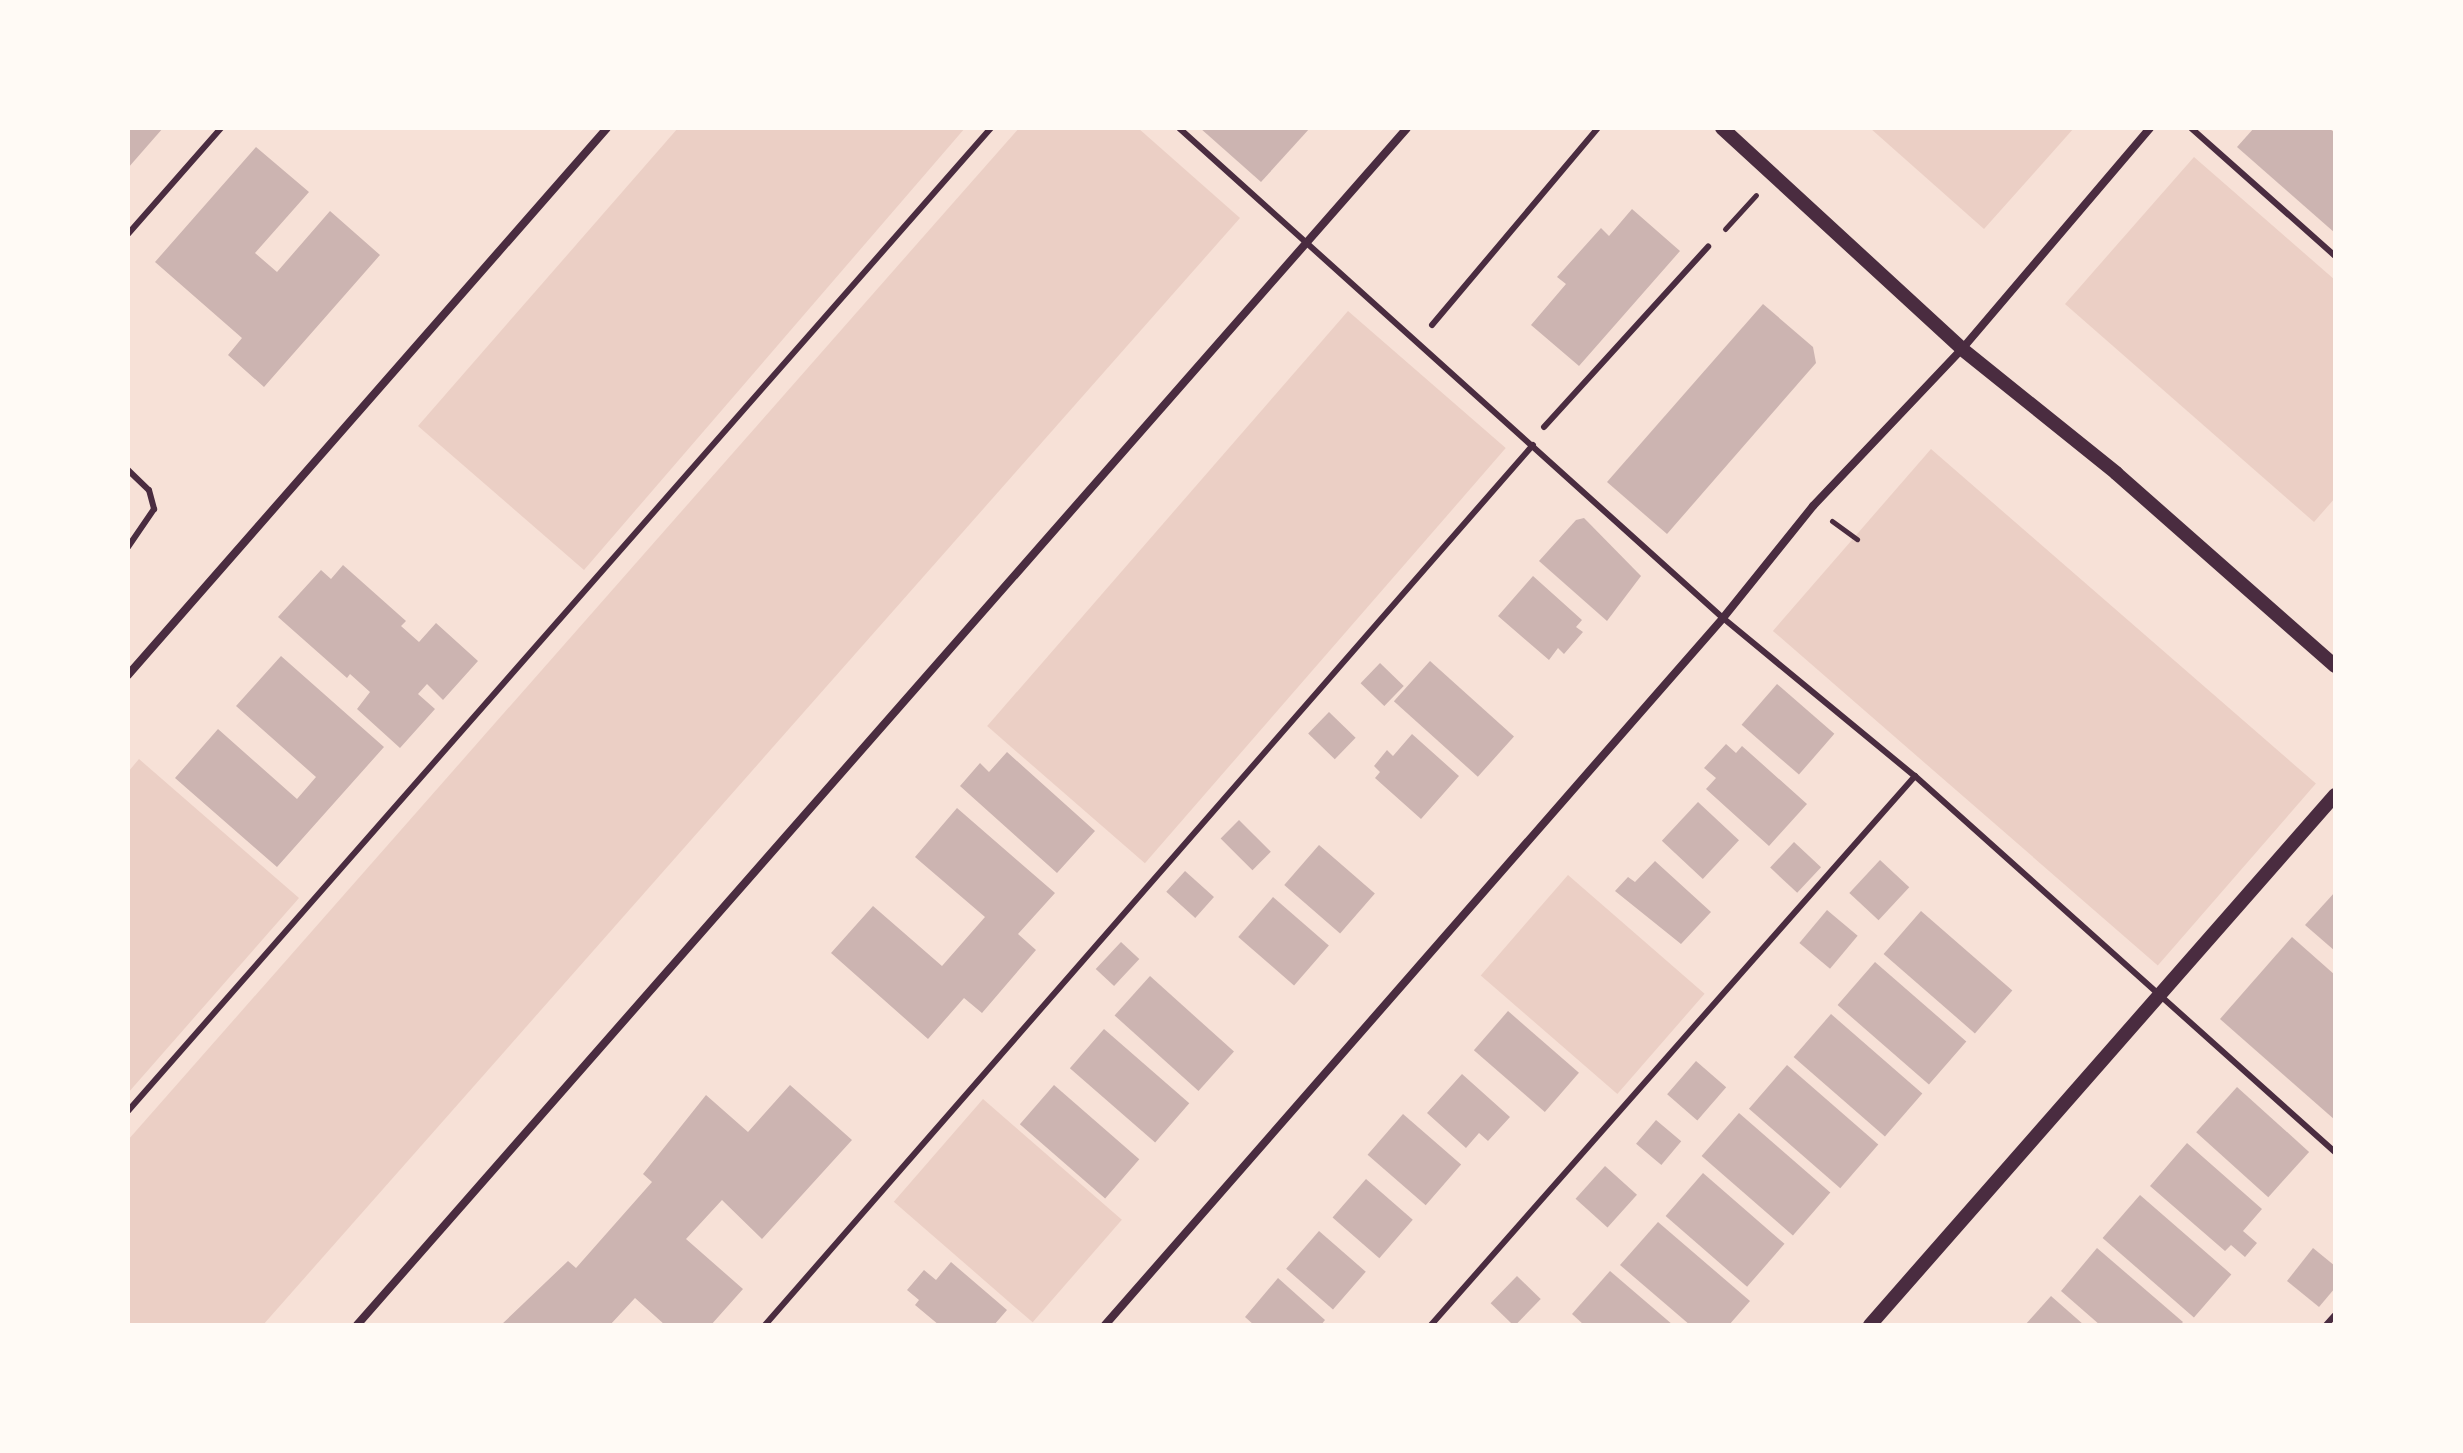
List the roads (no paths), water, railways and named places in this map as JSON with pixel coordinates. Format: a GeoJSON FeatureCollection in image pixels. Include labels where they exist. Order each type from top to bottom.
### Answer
{"type":"FeatureCollection","features":[{"type":"Feature","properties":{"kind":"street"},"geometry":{"type":"LineString","coordinates":[[128,675],[607,128]]}},
{"type":"Feature","properties":{"kind":"street"},"geometry":{"type":"LineString","coordinates":[[357,1325],[1407,128]]}},
{"type":"Feature","properties":{"kind":"street"},"geometry":{"type":"LineString","coordinates":[[1722,128],[1962,349],[2116,473],[2335,666]]}},
{"type":"Feature","properties":{"kind":"street"},"geometry":{"type":"LineString","coordinates":[[1105,1325],[1723,618],[1813,506],[1962,349],[2150,128]]}},
{"type":"Feature","properties":{"kind":"street"},"geometry":{"type":"LineString","coordinates":[[1870,1325],[2335,795]]}},
{"type":"Feature","properties":{"kind":"lane"},"geometry":{"type":"LineString","coordinates":[[128,234],[221,128]]}},
{"type":"Feature","properties":{"kind":"lane"},"geometry":{"type":"LineString","coordinates":[[128,1111],[991,128]]}},
{"type":"Feature","properties":{"kind":"lane"},"geometry":{"type":"LineString","coordinates":[[1179,128],[1723,618],[1915,776],[2162,993],[2335,1152]]}},
{"type":"Feature","properties":{"kind":"lane"},"geometry":{"type":"LineString","coordinates":[[1432,325],[1598,128]]}},
{"type":"Feature","properties":{"kind":"lane"},"geometry":{"type":"LineString","coordinates":[[2191,128],[2335,256]]}},
{"type":"Feature","properties":{"kind":"lane"},"geometry":{"type":"LineString","coordinates":[[1544,427],[1708,247]]}},
{"type":"Feature","properties":{"kind":"lane"},"geometry":{"type":"LineString","coordinates":[[765,1325],[1533,445]]}},
{"type":"Feature","properties":{"kind":"lane"},"geometry":{"type":"LineString","coordinates":[[128,470],[149,490],[154,509],[128,547]]}},
{"type":"Feature","properties":{"kind":"lane"},"geometry":{"type":"LineString","coordinates":[[1431,1325],[1915,776]]}},
{"type":"Feature","properties":{"kind":"lane"},"geometry":{"type":"LineString","coordinates":[[2326,1325],[2335,1315]]}}]}
